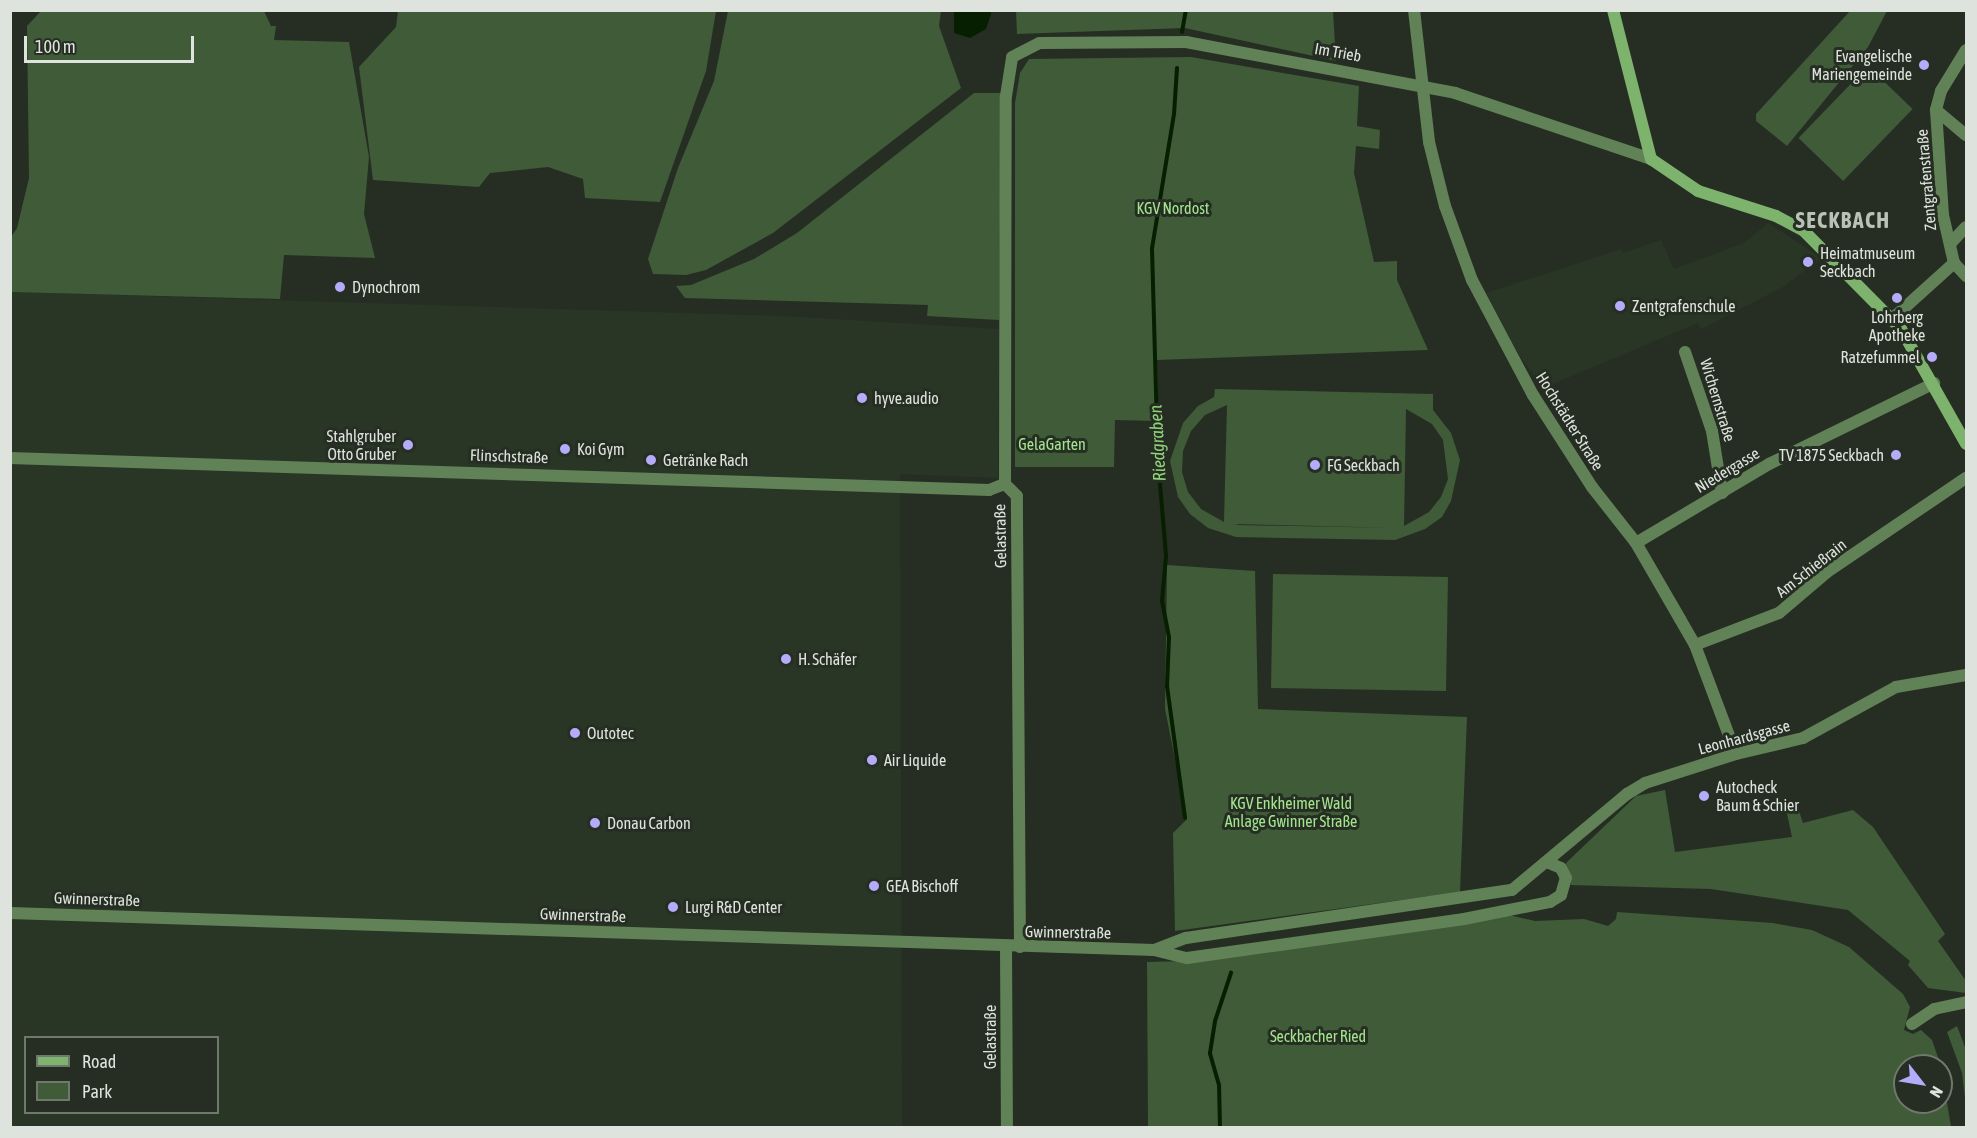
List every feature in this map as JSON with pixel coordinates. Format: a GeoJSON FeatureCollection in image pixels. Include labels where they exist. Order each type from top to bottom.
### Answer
{"type":"FeatureCollection","features":[{"type":"Feature","properties":{"kind":"main road"},"geometry":{"type":"LineString","coordinates":[[1613,10],[1651,159],[1698,191],[1776,216],[1799,228],[1892,319],[1934,383],[1966,444]]}},
{"type":"Feature","properties":{"kind":"street","name":"Hochstädter Straße"},"geometry":{"type":"LineString","coordinates":[[1414,10],[1422,86],[1440,184],[1472,280],[1496,330],[1562,443],[1600,500],[1636,543],[1695,645],[1736,754]]}},
{"type":"Feature","properties":{"kind":"street","name":"Im Trieb"},"geometry":{"type":"LineString","coordinates":[[1012,57],[1040,43],[1186,42],[1455,93],[1651,159]]}},
{"type":"Feature","properties":{"kind":"street","name":"Zentgrafenstraße"},"geometry":{"type":"LineString","coordinates":[[1954,263],[1943,215],[1936,110],[1941,91],[1966,50]]}},
{"type":"Feature","properties":{"kind":"street","name":"Gelastraße"},"geometry":{"type":"LineString","coordinates":[[1012,57],[1006,96],[1005,484],[1017,496],[1020,947]]}},
{"type":"Feature","properties":{"kind":"street","name":"Zentgrafenstraße"},"geometry":{"type":"LineString","coordinates":[[1936,110],[1966,135]]}},
{"type":"Feature","properties":{"kind":"street"},"geometry":{"type":"LineString","coordinates":[[1950,244],[1966,227]]}},
{"type":"Feature","properties":{"kind":"street"},"geometry":{"type":"LineString","coordinates":[[1892,319],[1954,263],[1966,276]]}},
{"type":"Feature","properties":{"kind":"street","name":"Wichernstraße"},"geometry":{"type":"LineString","coordinates":[[1685,352],[1712,431],[1722,493]]}},
{"type":"Feature","properties":{"kind":"street","name":"Niedergasse"},"geometry":{"type":"LineString","coordinates":[[1636,543],[1830,431],[1934,383]]}},
{"type":"Feature","properties":{"kind":"street","name":"Flinschstraße"},"geometry":{"type":"LineString","coordinates":[[10,458],[989,490],[1005,484]]}},
{"type":"Feature","properties":{"kind":"street","name":"Am Schießrain"},"geometry":{"type":"LineString","coordinates":[[1695,645],[1779,613],[1827,572],[1966,478]]}},
{"type":"Feature","properties":{"kind":"street","name":"Leonhardsgasse"},"geometry":{"type":"LineString","coordinates":[[1502,892],[1526,882],[1627,794],[1645,783],[1736,754],[1814,733],[1854,707],[1896,687],[1966,675]]}},
{"type":"Feature","properties":{"kind":"street"},"geometry":{"type":"LineString","coordinates":[[1502,892],[1508,901],[1508,908],[1556,900],[1565,887],[1562,869],[1547,862]]}},
{"type":"Feature","properties":{"kind":"street"},"geometry":{"type":"LineString","coordinates":[[1526,882],[1524,895],[1537,903]]}},
{"type":"Feature","properties":{"kind":"street","name":"Gwinnerstraße"},"geometry":{"type":"LineString","coordinates":[[1154,950],[1186,938],[1502,892]]}},
{"type":"Feature","properties":{"kind":"street"},"geometry":{"type":"LineString","coordinates":[[1410,904],[1412,927]]}},
{"type":"Feature","properties":{"kind":"street","name":"Gwinnerstraße"},"geometry":{"type":"LineString","coordinates":[[10,913],[1154,950],[1187,958],[1412,927],[1508,908]]}},
{"type":"Feature","properties":{"kind":"street","name":"Gelastraße"},"geometry":{"type":"LineString","coordinates":[[1006,946],[1007,1128]]}},
{"type":"Feature","properties":{"kind":"street"},"geometry":{"type":"LineString","coordinates":[[1912,1023],[1934,1009],[1966,1002]]}},
{"type":"Feature","properties":{"kind":"shaded area"},"geometry":{"type":"Polygon","coordinates":[[[954,11],[991,11],[991,14],[986,29],[970,38],[954,33],[954,11]]]}},
{"type":"Feature","properties":{"kind":"shaded area","name":"Zentgrafenschule"},"geometry":{"type":"Polygon","coordinates":[[[1768,223],[1821,258],[1783,287],[1701,329],[1698,323],[1543,388],[1518,353],[1486,293],[1622,249],[1623,253],[1661,240],[1674,269],[1744,243],[1768,223]]]}},
{"type":"Feature","properties":{"kind":"shaded area"},"geometry":{"type":"Polygon","coordinates":[[[11,292],[783,316],[999,329],[998,478],[900,474],[902,1127],[11,1128],[11,292]]]}},
{"type":"Feature","properties":{"kind":"green space"},"geometry":{"type":"Polygon","coordinates":[[[41,11],[264,11],[271,26],[276,26],[274,40],[349,42],[369,157],[364,214],[375,258],[284,255],[280,299],[11,292],[11,237],[17,228],[29,178],[27,26],[41,11]]]}},
{"type":"Feature","properties":{"kind":"green space"},"geometry":{"type":"Polygon","coordinates":[[[398,11],[716,11],[706,71],[660,202],[585,198],[583,179],[548,167],[490,173],[479,187],[373,180],[359,67],[396,27],[398,11]]]}},
{"type":"Feature","properties":{"kind":"green space"},"geometry":{"type":"Polygon","coordinates":[[[728,11],[941,11],[939,26],[961,88],[773,233],[706,270],[686,275],[653,274],[648,259],[678,168],[714,81],[728,11]]]}},
{"type":"Feature","properties":{"kind":"green space"},"geometry":{"type":"Polygon","coordinates":[[[1016,11],[1333,11],[1336,61],[1185,28],[1017,34],[1016,11]]]}},
{"type":"Feature","properties":{"kind":"green space"},"geometry":{"type":"Polygon","coordinates":[[[1850,11],[1887,11],[1868,47],[1787,146],[1756,121],[1756,114],[1850,11]]]}},
{"type":"Feature","properties":{"kind":"green space","name":"KGV Nordost"},"geometry":{"type":"Polygon","coordinates":[[[1191,57],[1359,86],[1357,126],[1380,130],[1379,149],[1356,146],[1354,173],[1374,262],[1397,261],[1397,280],[1428,350],[1157,360],[1158,421],[1115,420],[1114,467],[1015,467],[1015,103],[1020,73],[1029,59],[1191,57]]]}},
{"type":"Feature","properties":{"kind":"green space"},"geometry":{"type":"Polygon","coordinates":[[[1868,66],[1913,109],[1843,181],[1799,138],[1868,66]]]}},
{"type":"Feature","properties":{"kind":"green space"},"geometry":{"type":"Polygon","coordinates":[[[974,93],[1001,93],[999,320],[927,316],[928,305],[685,298],[676,286],[691,285],[754,259],[797,233],[974,93]]]}},
{"type":"Feature","properties":{"kind":"green space","name":"FG Seckbach"},"geometry":{"type":"Polygon","coordinates":[[[1215,389],[1433,394],[1433,410],[1451,433],[1460,460],[1451,501],[1442,517],[1425,529],[1395,540],[1236,537],[1208,528],[1190,514],[1178,497],[1170,461],[1183,423],[1198,406],[1214,397],[1215,389]],[[1227,405],[1205,415],[1191,431],[1183,451],[1182,472],[1188,492],[1201,509],[1224,522],[1227,405]],[[1406,409],[1404,526],[1429,512],[1441,497],[1448,479],[1443,440],[1432,424],[1406,409]],[[1235,524],[1239,525],[1393,528],[1235,524]]]}},
{"type":"Feature","properties":{"kind":"green space","name":"KGV Enkheimer Wald Anlage Gwinner Straße"},"geometry":{"type":"Polygon","coordinates":[[[1167,565],[1255,571],[1258,709],[1467,717],[1460,892],[1175,931],[1173,833],[1187,819],[1165,709],[1167,565]]]}},
{"type":"Feature","properties":{"kind":"green space"},"geometry":{"type":"Polygon","coordinates":[[[1273,574],[1448,577],[1446,691],[1271,688],[1273,574]]]}},
{"type":"Feature","properties":{"kind":"green space"},"geometry":{"type":"Polygon","coordinates":[[[1665,790],[1675,852],[1792,837],[1786,809],[1797,805],[1803,823],[1853,810],[1873,827],[1945,934],[1938,941],[1966,981],[1966,993],[1928,988],[1908,965],[1910,961],[1848,910],[1711,889],[1571,885],[1566,863],[1636,796],[1665,790]]]}},
{"type":"Feature","properties":{"kind":"green space","name":"Seckbacher Ried"},"geometry":{"type":"Polygon","coordinates":[[[1617,912],[1773,923],[1812,930],[1849,947],[1903,994],[1910,1007],[1904,1030],[1913,1034],[1921,1030],[1932,1040],[1937,1054],[1893,1054],[1893,1114],[1949,1114],[1951,1127],[1148,1127],[1147,962],[1187,961],[1509,915],[1535,921],[1584,919],[1608,926],[1616,919],[1617,912]]]}},
{"type":"Feature","properties":{"kind":"green space"},"geometry":{"type":"Polygon","coordinates":[[[1957,1026],[1966,1050],[1966,1107],[1962,1073],[1947,1032],[1957,1026]]]}},
{"type":"Feature","properties":{"kind":"waterway","name":"Riedgraben"},"geometry":{"type":"LineString","coordinates":[[1182,32],[1186,10]]}},
{"type":"Feature","properties":{"kind":"waterway","name":"Riedgraben"},"geometry":{"type":"LineString","coordinates":[[1177,68],[1174,114],[1152,249],[1158,460],[1166,556],[1162,601],[1169,637],[1167,686],[1185,818]]}},
{"type":"Feature","properties":{"kind":"waterway","name":"Riedgraben"},"geometry":{"type":"LineString","coordinates":[[1220,1128],[1219,1085],[1210,1053],[1215,1021],[1231,973]]}},
{"type":"Feature","properties":{"kind":"place","name":"Evangelische Mariengemeinde"},"geometry":{"type":"Point","coordinates":[1924,65]}},
{"type":"Feature","properties":{"kind":"place","name":"Heimatmuseum Seckbach"},"geometry":{"type":"Point","coordinates":[1808,262]}},
{"type":"Feature","properties":{"kind":"place","name":"Dynochrom"},"geometry":{"type":"Point","coordinates":[340,287]}},
{"type":"Feature","properties":{"kind":"place","name":"Lohrberg Apotheke"},"geometry":{"type":"Point","coordinates":[1897,298]}},
{"type":"Feature","properties":{"kind":"place","name":"Zentgrafenschule"},"geometry":{"type":"Point","coordinates":[1620,306]}},
{"type":"Feature","properties":{"kind":"place","name":"Ratzefummel"},"geometry":{"type":"Point","coordinates":[1932,357]}},
{"type":"Feature","properties":{"kind":"place","name":"hyve.audio"},"geometry":{"type":"Point","coordinates":[862,398]}},
{"type":"Feature","properties":{"kind":"place","name":"Stahlgruber Otto Gruber"},"geometry":{"type":"Point","coordinates":[408,445]}},
{"type":"Feature","properties":{"kind":"place","name":"Koi Gym"},"geometry":{"type":"Point","coordinates":[565,449]}},
{"type":"Feature","properties":{"kind":"place","name":"TV 1875 Seckbach"},"geometry":{"type":"Point","coordinates":[1896,455]}},
{"type":"Feature","properties":{"kind":"place","name":"Getränke Rach"},"geometry":{"type":"Point","coordinates":[651,460]}},
{"type":"Feature","properties":{"kind":"place","name":"FG Seckbach"},"geometry":{"type":"Point","coordinates":[1315,465]}},
{"type":"Feature","properties":{"kind":"place","name":"H. Schäfer"},"geometry":{"type":"Point","coordinates":[786,659]}},
{"type":"Feature","properties":{"kind":"place","name":"Outotec"},"geometry":{"type":"Point","coordinates":[575,733]}},
{"type":"Feature","properties":{"kind":"place","name":"Air Liquide"},"geometry":{"type":"Point","coordinates":[872,760]}},
{"type":"Feature","properties":{"kind":"place","name":"Autocheck Baum & Schier"},"geometry":{"type":"Point","coordinates":[1704,796]}},
{"type":"Feature","properties":{"kind":"place","name":"Donau Carbon"},"geometry":{"type":"Point","coordinates":[595,823]}},
{"type":"Feature","properties":{"kind":"place","name":"GEA Bischoff"},"geometry":{"type":"Point","coordinates":[874,886]}},
{"type":"Feature","properties":{"kind":"place","name":"Lurgi R&D Center"},"geometry":{"type":"Point","coordinates":[673,907]}},
{"type":"Feature","properties":{"kind":"district","name":"SECKBACH"},"geometry":{"type":"Point","coordinates":[1843,221]}},
{"type":"Feature","properties":{"kind":"park label","name":"GelaGarten"},"geometry":{"type":"Point","coordinates":[1052,444]}}]}
